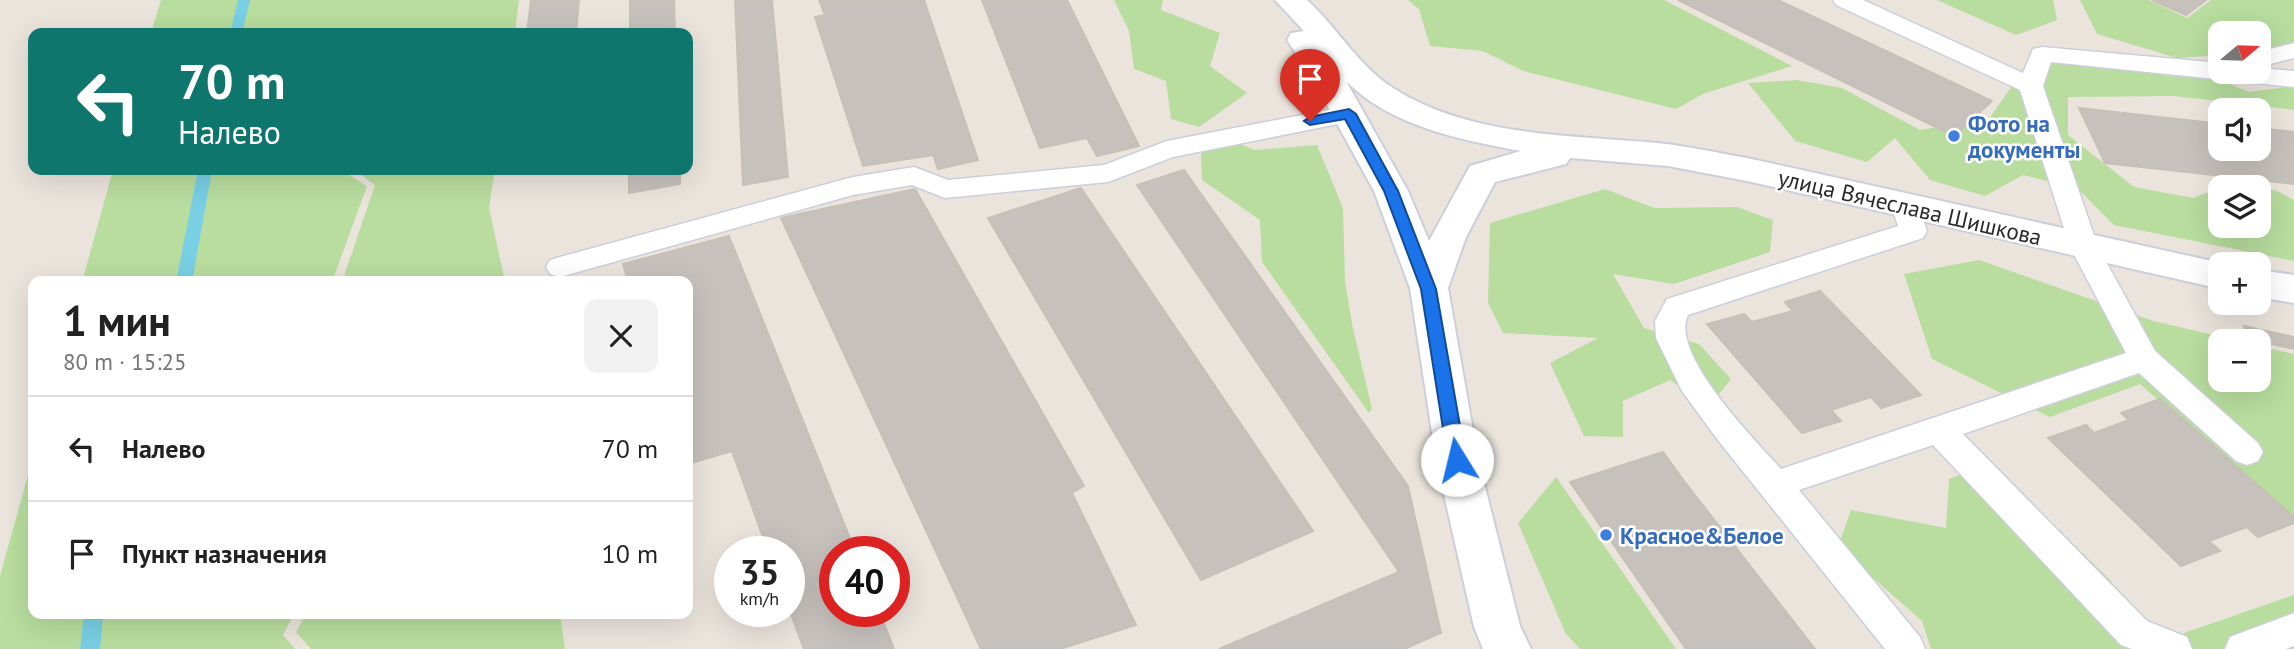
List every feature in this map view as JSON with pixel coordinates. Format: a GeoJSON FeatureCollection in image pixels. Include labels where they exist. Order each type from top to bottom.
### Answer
{"type":"FeatureCollection","features":[{"type":"Feature","properties":{"kind":"street"},"geometry":{"type":"LineString","coordinates":[[1273,0],[1328,77],[1391,191],[1429,289],[1457,460],[1497,627],[1507,649]]}},
{"type":"Feature","properties":{"kind":"street"},"geometry":{"type":"LineString","coordinates":[[1290,0],[1308,15],[1370,87],[1395,103],[1508,140],[1597,150]]}},
{"type":"Feature","properties":{"kind":"street"},"geometry":{"type":"LineString","coordinates":[[1429,289],[1448,237],[1482,174],[1535,158],[1597,150]]}},
{"type":"Feature","properties":{"kind":"street","name":"улица Вячеслава Шишкова"},"geometry":{"type":"LineString","coordinates":[[1597,150],[1676,156],[1905,204],[2208,273]]}},
{"type":"Feature","properties":{"kind":"street"},"geometry":{"type":"LineString","coordinates":[[2271,285],[2294,289]]}},
{"type":"Feature","properties":{"kind":"lane"},"geometry":{"type":"LineString","coordinates":[[1844,0],[2031,86]]}},
{"type":"Feature","properties":{"kind":"lane"},"geometry":{"type":"LineString","coordinates":[[2272,56],[2294,50]]}},
{"type":"Feature","properties":{"kind":"lane"},"geometry":{"type":"LineString","coordinates":[[2208,70],[2042,54],[2031,86],[2084,247],[2144,359],[2248,452]]}},
{"type":"Feature","properties":{"kind":"lane"},"geometry":{"type":"LineString","coordinates":[[2272,77],[2294,79]]}},
{"type":"Feature","properties":{"kind":"lane"},"geometry":{"type":"LineString","coordinates":[[560,267],[853,186],[914,176],[945,190],[1108,173],[1167,150],[1349,114]]}},
{"type":"Feature","properties":{"kind":"lane"},"geometry":{"type":"LineString","coordinates":[[1905,204],[1913,231],[1874,246],[1738,285],[1677,307],[1670,321],[1672,346],[1699,393],[1907,649]]}},
{"type":"Feature","properties":{"kind":"lane"},"geometry":{"type":"LineString","coordinates":[[1775,485],[2144,359]]}},
{"type":"Feature","properties":{"kind":"lane"},"geometry":{"type":"LineString","coordinates":[[1939,430],[2134,633],[2174,649]]}},
{"type":"Feature","properties":{"kind":"lane"},"geometry":{"type":"LineString","coordinates":[[2243,649],[2294,629]]}},
{"type":"Feature","properties":{"kind":"green space"},"geometry":{"type":"Polygon","coordinates":[[[161,0],[519,0],[516,28],[153,28],[161,0]]]}},
{"type":"Feature","properties":{"kind":"green space"},"geometry":{"type":"Polygon","coordinates":[[[1114,0],[1163,0],[1161,10],[1220,33],[1210,66],[1247,93],[1199,127],[1171,119],[1166,81],[1134,69],[1129,31],[1114,0]]]}},
{"type":"Feature","properties":{"kind":"green space"},"geometry":{"type":"Polygon","coordinates":[[[1408,0],[1664,0],[1792,66],[1703,94],[1676,109],[1523,71],[1483,51],[1430,46],[1419,9],[1408,0]]]}},
{"type":"Feature","properties":{"kind":"green space"},"geometry":{"type":"Polygon","coordinates":[[[1937,0],[2053,0],[2057,20],[2016,35],[1937,0]]]}},
{"type":"Feature","properties":{"kind":"green space"},"geometry":{"type":"Polygon","coordinates":[[[2080,0],[2149,0],[2187,18],[2211,0],[2294,0],[2294,46],[2272,50],[2272,21],[2208,21],[2208,56],[2177,58],[2097,34],[2080,0]]]}},
{"type":"Feature","properties":{"kind":"green space"},"geometry":{"type":"Polygon","coordinates":[[[2061,52],[2126,56],[2165,76],[2208,78],[2208,84],[2230,84],[2249,92],[2294,86],[2294,110],[2271,107],[2271,98],[2208,100],[2174,96],[2068,97],[2068,135],[2134,187],[2193,198],[2208,192],[2208,238],[2271,238],[2271,190],[2294,200],[2294,261],[2271,256],[2271,252],[2249,252],[2114,225],[2078,189],[2023,175],[1985,196],[1930,180],[1895,138],[1867,162],[1795,141],[1748,83],[1796,80],[1842,88],[1920,130],[1989,119],[2020,74],[2061,52]]]}},
{"type":"Feature","properties":{"kind":"green space"},"geometry":{"type":"Polygon","coordinates":[[[1231,141],[1255,150],[1317,145],[1343,208],[1345,281],[1372,409],[1369,413],[1262,262],[1260,220],[1202,180],[1201,153],[1231,141]]]}},
{"type":"Feature","properties":{"kind":"green space"},"geometry":{"type":"Polygon","coordinates":[[[112,175],[349,175],[367,186],[334,276],[84,276],[112,175]]]}},
{"type":"Feature","properties":{"kind":"green space"},"geometry":{"type":"Polygon","coordinates":[[[361,175],[494,175],[489,208],[504,276],[344,276],[375,185],[361,175]]]}},
{"type":"Feature","properties":{"kind":"green space"},"geometry":{"type":"Polygon","coordinates":[[[1605,189],[1654,208],[1737,207],[1773,220],[1770,252],[1674,284],[1613,274],[1644,328],[1699,344],[1731,379],[1709,407],[1670,380],[1623,401],[1623,437],[1584,436],[1550,363],[1598,338],[1503,333],[1488,303],[1490,223],[1605,189]]]}},
{"type":"Feature","properties":{"kind":"green space"},"geometry":{"type":"Polygon","coordinates":[[[1979,260],[2153,321],[2208,334],[2208,392],[2271,392],[2271,349],[2294,354],[2294,520],[2140,384],[2050,417],[1932,359],[1904,274],[1979,260]]]}},
{"type":"Feature","properties":{"kind":"green space"},"geometry":{"type":"Polygon","coordinates":[[[1991,463],[2111,581],[2147,649],[1931,649],[1922,621],[1838,547],[1851,510],[1946,528],[1949,479],[1991,463]]]}},
{"type":"Feature","properties":{"kind":"green space"},"geometry":{"type":"Polygon","coordinates":[[[28,475],[28,619],[291,619],[283,635],[295,649],[0,649],[0,576],[28,475]]]}},
{"type":"Feature","properties":{"kind":"green space"},"geometry":{"type":"Polygon","coordinates":[[[1556,477],[1676,649],[1580,649],[1566,634],[1518,523],[1556,477]]]}},
{"type":"Feature","properties":{"kind":"green space"},"geometry":{"type":"Polygon","coordinates":[[[2294,595],[2294,649],[2181,649],[2184,633],[2294,595]]]}},
{"type":"Feature","properties":{"kind":"green space"},"geometry":{"type":"Polygon","coordinates":[[[303,619],[561,619],[565,649],[311,649],[296,632],[303,619]]]}},
{"type":"Feature","properties":{"kind":"building"},"geometry":{"type":"Polygon","coordinates":[[[531,0],[579,0],[576,28],[528,28],[531,0]]]}},
{"type":"Feature","properties":{"kind":"building"},"geometry":{"type":"Polygon","coordinates":[[[630,0],[674,0],[675,28],[630,28],[630,0]]]}},
{"type":"Feature","properties":{"kind":"building"},"geometry":{"type":"Polygon","coordinates":[[[735,0],[772,0],[788,177],[743,185],[735,0]]]}},
{"type":"Feature","properties":{"kind":"building"},"geometry":{"type":"Polygon","coordinates":[[[819,0],[924,0],[978,160],[938,169],[933,155],[863,166],[815,17],[825,15],[819,0]]]}},
{"type":"Feature","properties":{"kind":"building"},"geometry":{"type":"Polygon","coordinates":[[[982,0],[1067,0],[1139,146],[1097,156],[1087,138],[1040,148],[982,0]]]}},
{"type":"Feature","properties":{"kind":"building"},"geometry":{"type":"Polygon","coordinates":[[[1678,0],[1778,0],[1992,101],[1954,136],[1678,0]]]}},
{"type":"Feature","properties":{"kind":"building"},"geometry":{"type":"Polygon","coordinates":[[[2152,0],[2206,0],[2186,15],[2152,0]]]}},
{"type":"Feature","properties":{"kind":"building"},"geometry":{"type":"Polygon","coordinates":[[[2079,108],[2208,123],[2208,161],[2271,161],[2271,129],[2294,132],[2294,184],[2271,181],[2271,175],[2213,175],[2105,163],[2079,108]]]}},
{"type":"Feature","properties":{"kind":"building"},"geometry":{"type":"Polygon","coordinates":[[[1184,170],[1408,486],[1441,633],[1404,649],[1219,649],[1399,572],[1137,185],[1184,170]]]}},
{"type":"Feature","properties":{"kind":"building"},"geometry":{"type":"Polygon","coordinates":[[[629,175],[680,175],[680,184],[629,193],[629,175]]]}},
{"type":"Feature","properties":{"kind":"building"},"geometry":{"type":"Polygon","coordinates":[[[1081,188],[1313,531],[1201,580],[988,218],[1081,188]]]}},
{"type":"Feature","properties":{"kind":"building"},"geometry":{"type":"Polygon","coordinates":[[[915,189],[1084,486],[1072,493],[1136,625],[1060,649],[981,649],[781,218],[915,189]]]}},
{"type":"Feature","properties":{"kind":"building"},"geometry":{"type":"Polygon","coordinates":[[[729,236],[849,536],[819,536],[819,627],[885,627],[894,649],[804,649],[796,627],[805,627],[805,536],[763,536],[732,451],[693,463],[693,276],[626,276],[623,264],[729,236]]]}},
{"type":"Feature","properties":{"kind":"building"},"geometry":{"type":"Polygon","coordinates":[[[1820,291],[1921,395],[1881,408],[1871,397],[1831,410],[1841,421],[1802,433],[1707,324],[1744,314],[1752,322],[1793,311],[1785,302],[1820,291]]]}},
{"type":"Feature","properties":{"kind":"building"},"geometry":{"type":"Polygon","coordinates":[[[2271,332],[2294,337],[2294,349],[2271,344],[2271,332]]]}},
{"type":"Feature","properties":{"kind":"building"},"geometry":{"type":"Polygon","coordinates":[[[2160,399],[2294,517],[2294,523],[2258,537],[2247,527],[2209,541],[2220,551],[2181,566],[2048,438],[2086,425],[2094,433],[2129,420],[2121,413],[2160,399]]]}},
{"type":"Feature","properties":{"kind":"building"},"geometry":{"type":"Polygon","coordinates":[[[1663,452],[1815,649],[1686,649],[1570,482],[1663,452]]]}},
{"type":"Feature","properties":{"kind":"waterway"},"geometry":{"type":"LineString","coordinates":[[237,28],[244,0]]}},
{"type":"Feature","properties":{"kind":"waterway"},"geometry":{"type":"LineString","coordinates":[[185,276],[204,175]]}},
{"type":"Feature","properties":{"kind":"waterway"},"geometry":{"type":"LineString","coordinates":[[90,649],[93,619]]}},
{"type":"Feature","properties":{"kind":"place","name":"Фото на документы"},"geometry":{"type":"Point","coordinates":[1954,136]}},
{"type":"Feature","properties":{"kind":"place","name":"Красное&Белое"},"geometry":{"type":"Point","coordinates":[1606,535]}},
{"type":"Feature","properties":{"kind":"route"},"geometry":{"type":"LineString","coordinates":[[1310,121],[1349,114],[1391,191],[1429,289],[1457,460]]}}]}
